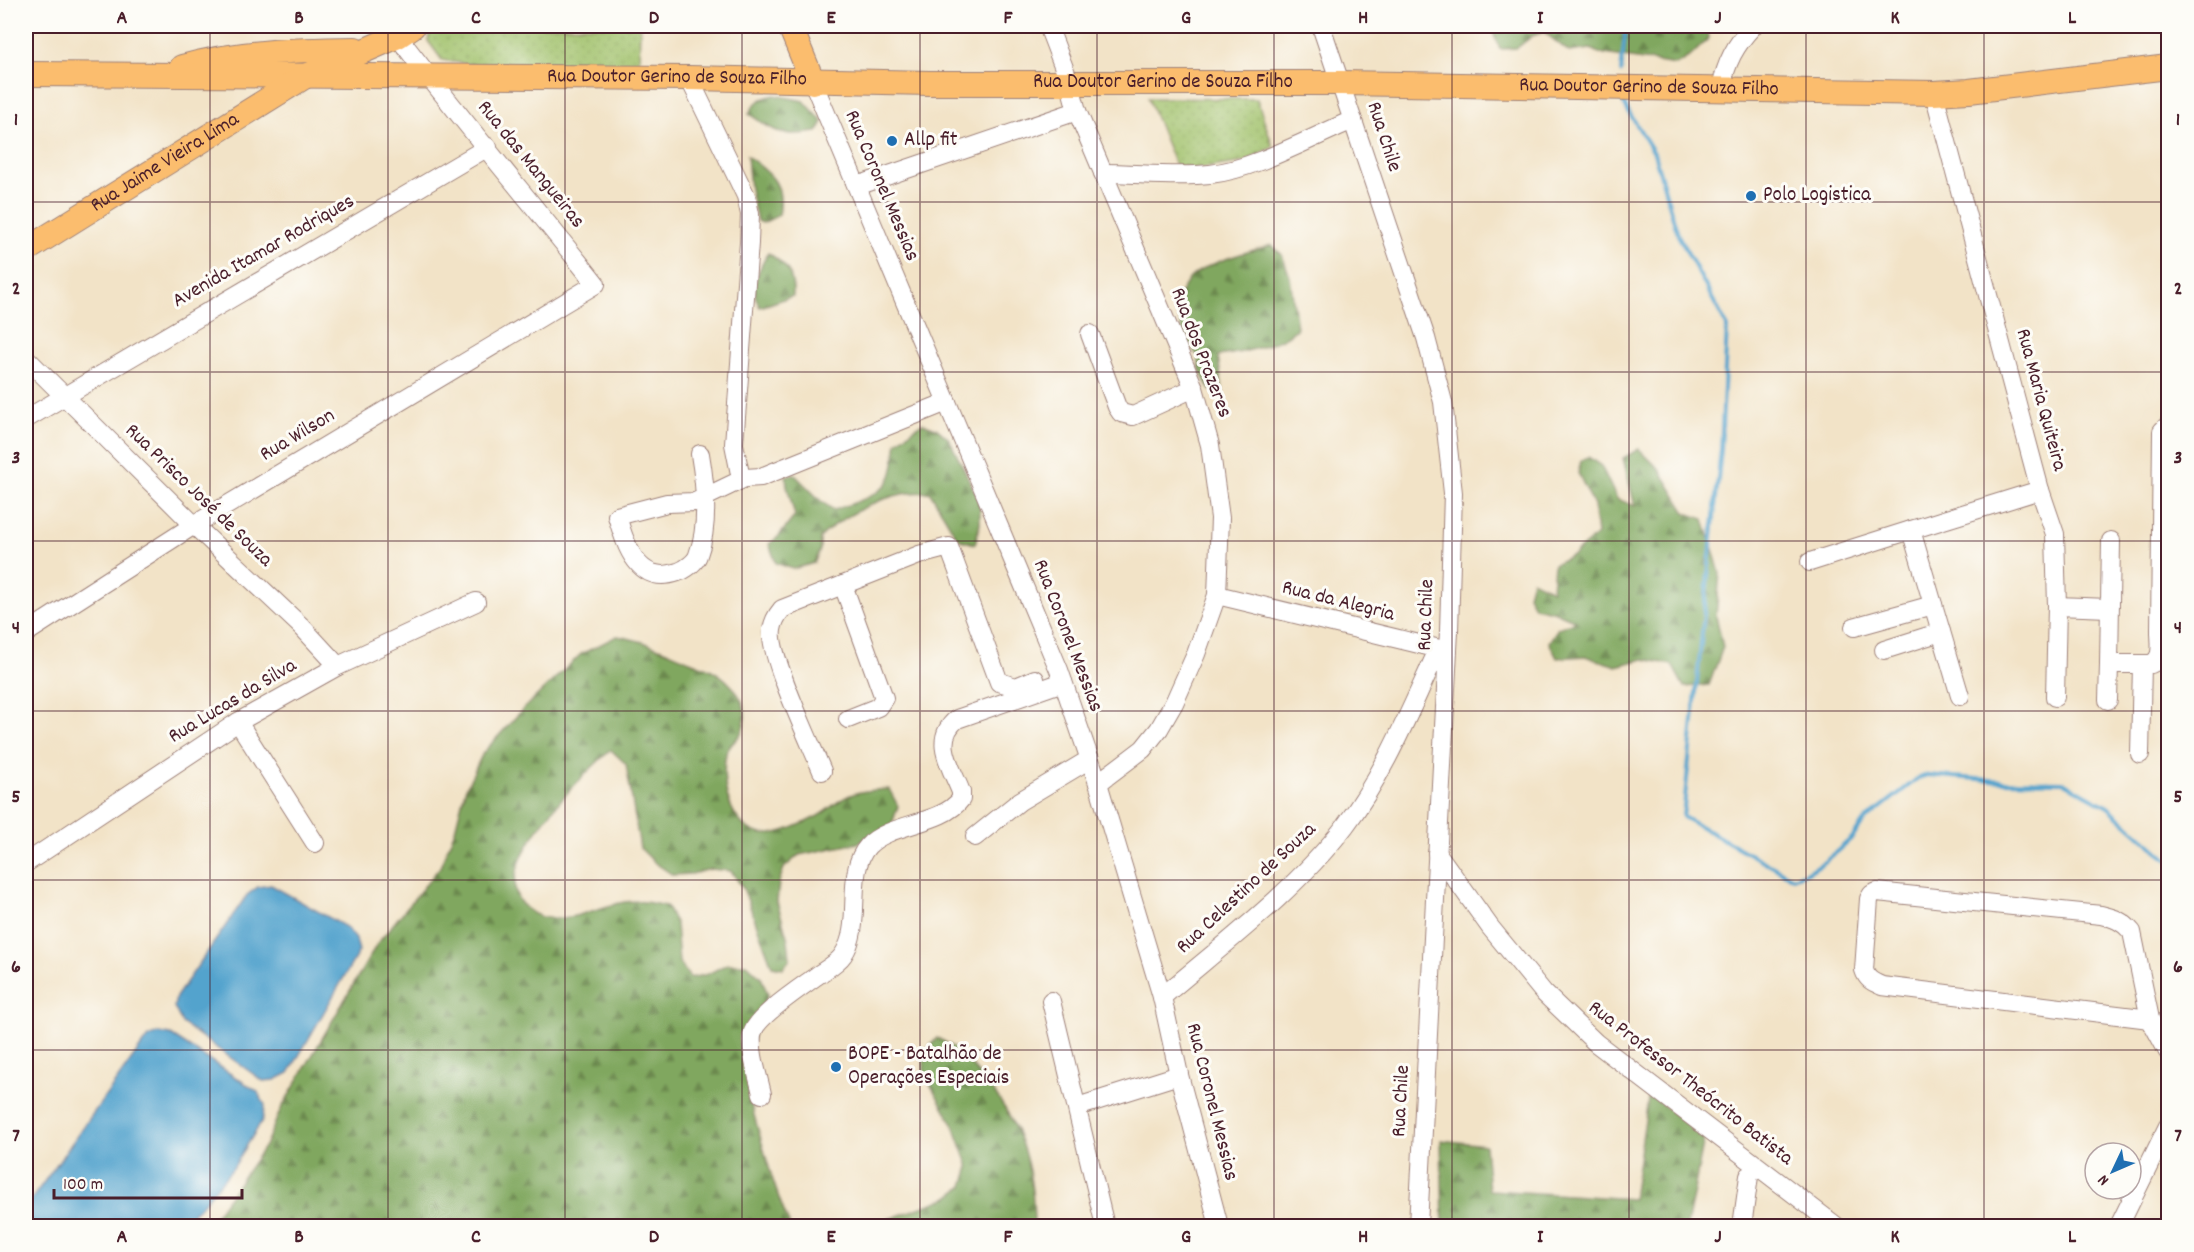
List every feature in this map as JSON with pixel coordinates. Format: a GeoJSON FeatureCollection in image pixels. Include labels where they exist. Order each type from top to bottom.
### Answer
{"type":"FeatureCollection","features":[{"type":"Feature","properties":{"kind":"main road"},"geometry":{"type":"LineString","coordinates":[[790,26],[813,82]]}},
{"type":"Feature","properties":{"kind":"main road","name":"Rua Jaime Vieira Lima"},"geometry":{"type":"LineString","coordinates":[[26,250],[304,77],[366,49],[401,29]]}},
{"type":"Feature","properties":{"kind":"main road","name":"Rua Doutor Gerino de Souza Filho"},"geometry":{"type":"LineString","coordinates":[[156,75],[211,59],[252,52],[366,49]]}},
{"type":"Feature","properties":{"kind":"main road","name":"Rua Doutor Gerino de Souza Filho"},"geometry":{"type":"LineString","coordinates":[[26,74],[689,78],[813,82],[1341,83],[1934,93],[1969,91],[2169,67]]}},
{"type":"Feature","properties":{"kind":"street","name":"Rua dos Prazeres"},"geometry":{"type":"LineString","coordinates":[[1048,26],[1069,81],[1077,111],[1194,388],[1210,445],[1217,490],[1220,537],[1217,595],[1197,654],[1159,729],[1143,749],[1098,783]]}},
{"type":"Feature","properties":{"kind":"street","name":"Rua Chile"},"geometry":{"type":"LineString","coordinates":[[1321,26],[1426,338],[1443,402],[1453,493],[1443,650],[1437,853],[1418,1227]]}},
{"type":"Feature","properties":{"kind":"street"},"geometry":{"type":"LineString","coordinates":[[1721,88],[1725,67],[1732,53],[1742,37],[1753,26]]}},
{"type":"Feature","properties":{"kind":"street","name":"Rua das Mangueiras"},"geometry":{"type":"LineString","coordinates":[[401,29],[428,76],[488,147],[596,284]]}},
{"type":"Feature","properties":{"kind":"street"},"geometry":{"type":"LineString","coordinates":[[689,78],[737,175],[746,196],[750,214],[734,444],[740,474],[745,478]]}},
{"type":"Feature","properties":{"kind":"street","name":"Rua Coronel Messias"},"geometry":{"type":"LineString","coordinates":[[813,82],[1061,676],[1098,783],[1162,997],[1179,1075],[1219,1227]]}},
{"type":"Feature","properties":{"kind":"street","name":"Rua Maria Quiteira"},"geometry":{"type":"LineString","coordinates":[[1810,562],[2040,490],[1934,93]]}},
{"type":"Feature","properties":{"kind":"street"},"geometry":{"type":"LineString","coordinates":[[857,186],[1077,111]]}},
{"type":"Feature","properties":{"kind":"street"},"geometry":{"type":"LineString","coordinates":[[1103,173],[1187,175],[1235,170],[1353,120]]}},
{"type":"Feature","properties":{"kind":"street"},"geometry":{"type":"LineString","coordinates":[[454,167],[464,148],[467,135],[466,121]]}},
{"type":"Feature","properties":{"kind":"street","name":"Avenida Itamar Rodriques"},"geometry":{"type":"LineString","coordinates":[[26,419],[488,147]]}},
{"type":"Feature","properties":{"kind":"street","name":"Rua Wilson"},"geometry":{"type":"LineString","coordinates":[[26,633],[194,525],[596,284]]}},
{"type":"Feature","properties":{"kind":"street"},"geometry":{"type":"LineString","coordinates":[[1090,334],[1121,413],[1133,416],[1194,388]]}},
{"type":"Feature","properties":{"kind":"street","name":"Rua Prisco José de Souza"},"geometry":{"type":"LineString","coordinates":[[26,358],[194,525],[302,627],[338,666]]}},
{"type":"Feature","properties":{"kind":"street"},"geometry":{"type":"LineString","coordinates":[[700,453],[705,498],[698,557],[684,570],[666,576],[648,573],[633,558],[617,516],[667,503],[695,502],[705,498],[745,478],[760,477],[947,402]]}},
{"type":"Feature","properties":{"kind":"street"},"geometry":{"type":"LineString","coordinates":[[2109,664],[2142,664],[2156,662],[2159,657],[2164,631],[2162,431],[2169,425]]}},
{"type":"Feature","properties":{"kind":"street"},"geometry":{"type":"LineString","coordinates":[[2040,490],[2055,534],[2057,606],[2055,697]]}},
{"type":"Feature","properties":{"kind":"street"},"geometry":{"type":"LineString","coordinates":[[1911,530],[1960,696]]}},
{"type":"Feature","properties":{"kind":"street"},"geometry":{"type":"LineString","coordinates":[[2108,700],[2111,541]]}},
{"type":"Feature","properties":{"kind":"street"},"geometry":{"type":"LineString","coordinates":[[822,771],[776,657],[772,629],[776,617],[782,609],[919,555],[949,547],[999,682],[993,707]]}},
{"type":"Feature","properties":{"kind":"street"},"geometry":{"type":"LineString","coordinates":[[843,585],[884,698],[878,707],[848,719]]}},
{"type":"Feature","properties":{"kind":"street","name":"Rua da Alegria"},"geometry":{"type":"LineString","coordinates":[[1217,595],[1443,650]]}},
{"type":"Feature","properties":{"kind":"street","name":"Rua Lucas da Silva"},"geometry":{"type":"LineString","coordinates":[[26,863],[238,722],[338,666],[476,603]]}},
{"type":"Feature","properties":{"kind":"street"},"geometry":{"type":"LineString","coordinates":[[1854,627],[1934,605]]}},
{"type":"Feature","properties":{"kind":"street"},"geometry":{"type":"LineString","coordinates":[[2057,606],[2109,608]]}},
{"type":"Feature","properties":{"kind":"street"},"geometry":{"type":"LineString","coordinates":[[1884,650],[1941,632]]}},
{"type":"Feature","properties":{"kind":"street","name":"Rua Celestino de Souza"},"geometry":{"type":"LineString","coordinates":[[1162,997],[1286,889],[1319,856],[1344,826],[1387,760],[1443,650]]}},
{"type":"Feature","properties":{"kind":"street"},"geometry":{"type":"LineString","coordinates":[[2140,754],[2142,664]]}},
{"type":"Feature","properties":{"kind":"street"},"geometry":{"type":"LineString","coordinates":[[999,682],[1016,687],[1061,676]]}},
{"type":"Feature","properties":{"kind":"street"},"geometry":{"type":"LineString","coordinates":[[762,1094],[753,1051],[752,1033],[779,1003],[843,956],[852,938],[860,858],[868,845],[879,838],[948,811],[961,799],[961,792],[945,751],[943,741],[945,732],[957,719],[993,707],[1061,676]]}},
{"type":"Feature","properties":{"kind":"street"},"geometry":{"type":"LineString","coordinates":[[238,722],[315,843]]}},
{"type":"Feature","properties":{"kind":"street"},"geometry":{"type":"LineString","coordinates":[[975,837],[1020,801],[1090,759]]}},
{"type":"Feature","properties":{"kind":"street","name":"Rua Professor Theócrito Batista"},"geometry":{"type":"LineString","coordinates":[[1437,853],[1490,927],[1544,993],[1596,1043],[1816,1218],[1836,1227]]}},
{"type":"Feature","properties":{"kind":"street"},"geometry":{"type":"LineString","coordinates":[[2150,1019],[1882,986],[1872,982],[1867,978],[1864,970],[1869,899],[1877,892],[2115,918],[2126,924],[2132,932],[2150,1019],[2169,1052]]}},
{"type":"Feature","properties":{"kind":"street"},"geometry":{"type":"LineString","coordinates":[[1051,1001],[1105,1227]]}},
{"type":"Feature","properties":{"kind":"street"},"geometry":{"type":"LineString","coordinates":[[1077,1107],[1179,1075]]}},
{"type":"Feature","properties":{"kind":"street"},"geometry":{"type":"LineString","coordinates":[[2119,1227],[2169,1126]]}},
{"type":"Feature","properties":{"kind":"street"},"geometry":{"type":"LineString","coordinates":[[1742,1227],[1749,1176]]}},
{"type":"Feature","properties":{"kind":"green space"},"geometry":{"type":"Polygon","coordinates":[[[434,26],[640,26],[639,73],[517,72],[442,60],[428,41],[431,28],[434,26]]]}},
{"type":"Feature","properties":{"kind":"green space"},"geometry":{"type":"Polygon","coordinates":[[[906,26],[1062,26],[911,35],[906,26]]]}},
{"type":"Feature","properties":{"kind":"green space"},"geometry":{"type":"Polygon","coordinates":[[[1490,26],[1706,26],[1709,38],[1692,55],[1676,65],[1598,53],[1591,49],[1569,52],[1544,32],[1532,36],[1517,48],[1500,49],[1490,26]]]}},
{"type":"Feature","properties":{"kind":"green space"},"geometry":{"type":"Polygon","coordinates":[[[775,95],[804,101],[823,122],[817,132],[788,134],[774,130],[749,114],[759,101],[775,95]]]}},
{"type":"Feature","properties":{"kind":"green space"},"geometry":{"type":"Polygon","coordinates":[[[1148,98],[1257,99],[1273,147],[1244,162],[1196,169],[1175,165],[1148,98]]]}},
{"type":"Feature","properties":{"kind":"green space"},"geometry":{"type":"Polygon","coordinates":[[[747,156],[769,174],[778,187],[780,195],[779,215],[763,223],[757,221],[750,189],[747,156]]]}},
{"type":"Feature","properties":{"kind":"green space"},"geometry":{"type":"Polygon","coordinates":[[[1272,245],[1282,255],[1290,277],[1297,328],[1271,344],[1218,356],[1223,393],[1210,390],[1200,371],[1198,356],[1184,339],[1175,301],[1189,279],[1198,272],[1230,258],[1272,245]]]}},
{"type":"Feature","properties":{"kind":"green space"},"geometry":{"type":"Polygon","coordinates":[[[768,253],[785,266],[791,276],[793,296],[760,307],[756,300],[755,286],[758,273],[768,253]]]}},
{"type":"Feature","properties":{"kind":"green space"},"geometry":{"type":"Polygon","coordinates":[[[922,423],[936,428],[949,439],[980,502],[980,524],[975,544],[958,539],[930,492],[909,493],[870,505],[836,524],[820,538],[820,550],[814,563],[793,569],[776,563],[769,544],[778,537],[795,516],[786,476],[794,474],[822,502],[834,510],[858,501],[875,494],[887,483],[893,468],[897,442],[922,423]]]}},
{"type":"Feature","properties":{"kind":"green space"},"geometry":{"type":"Polygon","coordinates":[[[1639,449],[1660,470],[1686,513],[1704,519],[1720,573],[1716,616],[1723,647],[1709,685],[1684,687],[1672,665],[1644,659],[1616,666],[1585,656],[1557,658],[1549,642],[1558,628],[1576,621],[1553,611],[1534,607],[1528,595],[1532,580],[1552,590],[1554,564],[1573,555],[1597,535],[1594,506],[1578,473],[1581,461],[1588,457],[1601,466],[1617,499],[1635,506],[1623,458],[1639,449]]]}},
{"type":"Feature","properties":{"kind":"green space"},"geometry":{"type":"Polygon","coordinates":[[[617,636],[646,643],[709,669],[722,677],[736,691],[743,705],[744,724],[740,735],[726,754],[724,777],[729,802],[742,823],[751,830],[768,834],[791,828],[818,816],[848,796],[866,791],[889,789],[898,806],[892,824],[876,836],[858,843],[799,855],[784,868],[779,882],[777,902],[788,940],[790,959],[783,968],[772,966],[743,888],[731,871],[711,869],[692,874],[673,875],[655,863],[640,848],[626,764],[611,750],[562,799],[544,821],[518,866],[515,886],[521,903],[536,915],[548,918],[568,917],[630,901],[666,906],[676,924],[679,962],[690,978],[708,974],[727,964],[747,964],[761,977],[768,995],[750,1049],[747,1066],[749,1095],[778,1196],[790,1226],[203,1226],[218,1212],[265,1146],[281,1109],[377,944],[440,867],[455,830],[465,790],[483,753],[524,708],[581,654],[617,636]]]}},
{"type":"Feature","properties":{"kind":"green space"},"geometry":{"type":"Polygon","coordinates":[[[937,1038],[956,1049],[969,1062],[1005,1108],[1022,1144],[1027,1163],[1034,1226],[869,1226],[947,1198],[963,1186],[969,1167],[954,1126],[924,1073],[924,1053],[937,1038]]]}},
{"type":"Feature","properties":{"kind":"green space"},"geometry":{"type":"Polygon","coordinates":[[[1649,1093],[1704,1139],[1687,1226],[1443,1226],[1441,1140],[1485,1145],[1489,1190],[1633,1199],[1649,1093]]]}},
{"type":"Feature","properties":{"kind":"water"},"geometry":{"type":"Polygon","coordinates":[[[271,885],[346,927],[356,939],[359,951],[289,1073],[275,1080],[263,1081],[182,1023],[174,1007],[176,997],[247,895],[258,887],[271,885]]]}},
{"type":"Feature","properties":{"kind":"water"},"geometry":{"type":"Polygon","coordinates":[[[158,1033],[171,1035],[257,1091],[265,1105],[262,1121],[233,1168],[190,1216],[167,1226],[26,1226],[26,1207],[147,1038],[158,1033]]]}},
{"type":"Feature","properties":{"kind":"waterway"},"geometry":{"type":"LineString","coordinates":[[1621,72],[1626,26]]}},
{"type":"Feature","properties":{"kind":"waterway"},"geometry":{"type":"LineString","coordinates":[[1622,101],[1654,153],[1678,235],[1727,326],[1721,449],[1683,817],[1793,878],[1826,861],[1853,837],[1864,821],[1917,779],[1927,775],[2003,781],[2063,782],[2108,807],[2168,860]]}},
{"type":"Feature","properties":{"kind":"place","name":"Allp fit"},"geometry":{"type":"Point","coordinates":[892,141]}},
{"type":"Feature","properties":{"kind":"place","name":"Polo Logistica"},"geometry":{"type":"Point","coordinates":[1751,196]}},
{"type":"Feature","properties":{"kind":"place","name":"BOPE - Batalhão de Operações Especiais"},"geometry":{"type":"Point","coordinates":[836,1067]}}]}
